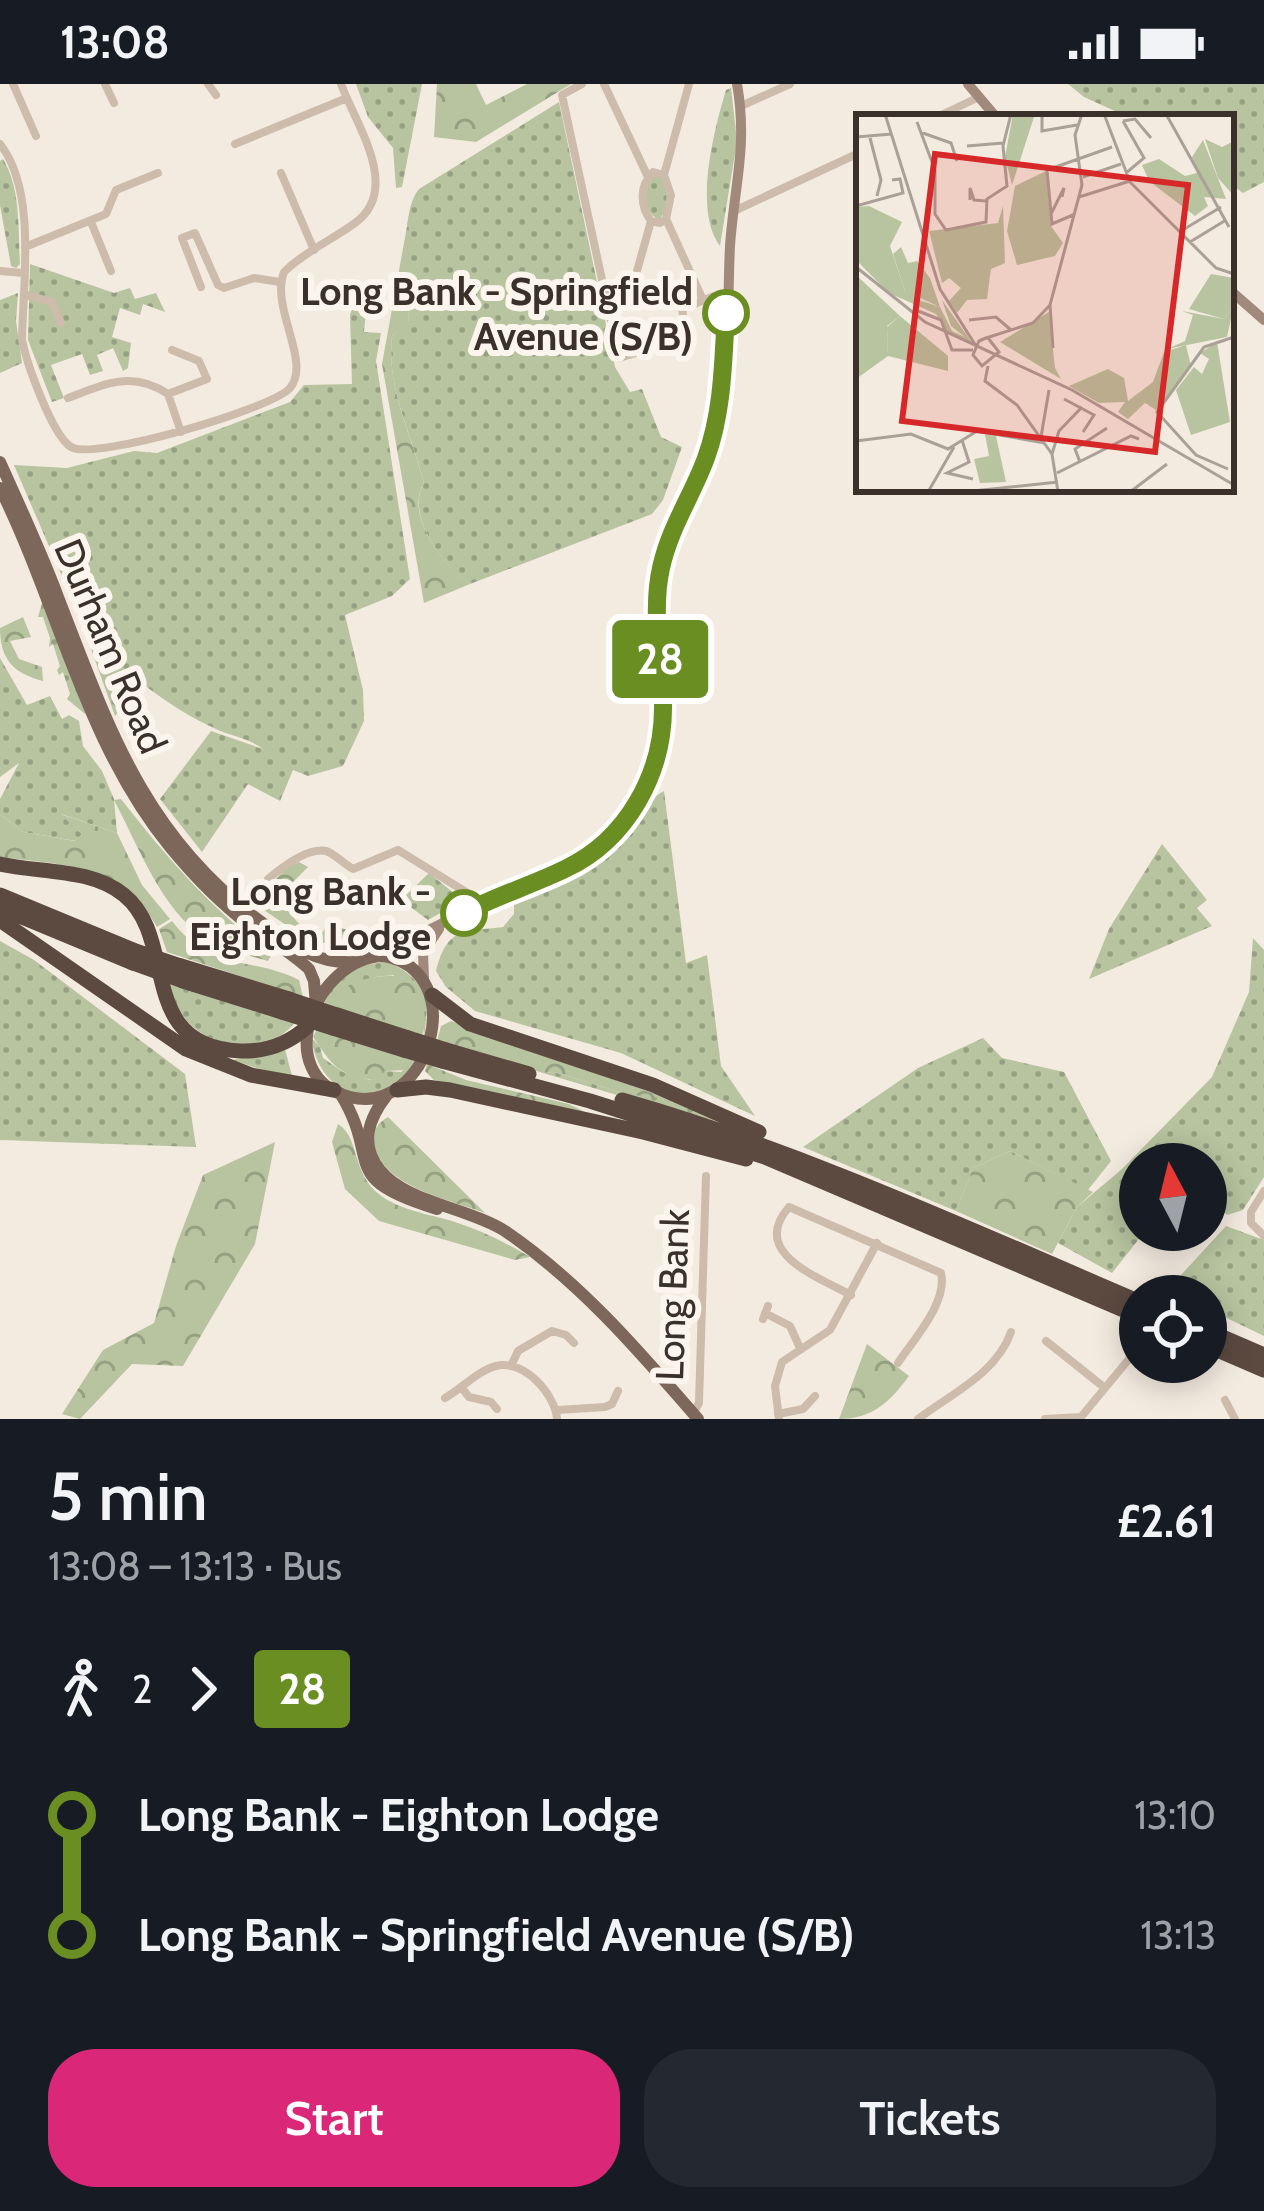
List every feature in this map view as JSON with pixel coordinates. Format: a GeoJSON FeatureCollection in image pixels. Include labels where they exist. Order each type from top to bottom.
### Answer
{"type":"FeatureCollection","features":[{"type":"Feature","properties":{"kind":"highway"},"geometry":{"type":"LineString","coordinates":[[0,864],[92,878],[128,898],[150,932],[165,1000],[176,1018],[201,1040],[231,1050],[254,1051],[278,1046],[307,1027]]}},
{"type":"Feature","properties":{"kind":"highway"},"geometry":{"type":"LineString","coordinates":[[0,895],[133,956]]}},
{"type":"Feature","properties":{"kind":"highway"},"geometry":{"type":"LineString","coordinates":[[0,908],[182,973],[821,1172],[1119,1293]]}},
{"type":"Feature","properties":{"kind":"highway"},"geometry":{"type":"LineString","coordinates":[[0,920],[186,1049],[251,1075],[337,1092]]}},
{"type":"Feature","properties":{"kind":"highway"},"geometry":{"type":"LineString","coordinates":[[432,995],[461,1021],[653,1085],[760,1132],[821,1172],[1119,1307]]}},
{"type":"Feature","properties":{"kind":"highway"},"geometry":{"type":"LineString","coordinates":[[392,1092],[433,1087],[821,1172]]}},
{"type":"Feature","properties":{"kind":"highway"},"geometry":{"type":"LineString","coordinates":[[1227,1339],[1264,1355]]}},
{"type":"Feature","properties":{"kind":"highway"},"geometry":{"type":"LineString","coordinates":[[1227,1354],[1264,1370]]}},
{"type":"Feature","properties":{"kind":"main road"},"geometry":{"type":"LineString","coordinates":[[522,1243],[385,1190],[363,1164],[353,1116],[311,1064],[307,1027],[332,980],[354,962],[586,857],[619,828],[646,786],[656,760],[663,715],[657,608],[660,573],[670,534],[717,425],[743,147],[737,84]]}},
{"type":"Feature","properties":{"kind":"main road"},"geometry":{"type":"LineString","coordinates":[[968,84],[973,100],[992,114]]}},
{"type":"Feature","properties":{"kind":"main road"},"geometry":{"type":"LineString","coordinates":[[1234,293],[1262,313]]}},
{"type":"Feature","properties":{"kind":"main road","name":"Durham Road"},"geometry":{"type":"LineString","coordinates":[[0,462],[110,734],[157,814],[206,874],[256,918],[314,957],[354,962]]}},
{"type":"Feature","properties":{"kind":"main road","name":"Durham Road"},"geometry":{"type":"LineString","coordinates":[[2,496],[100,734],[134,797],[167,844],[217,898],[309,969],[316,1005]]}},
{"type":"Feature","properties":{"kind":"main road"},"geometry":{"type":"LineString","coordinates":[[446,922],[423,952],[424,978],[432,995],[431,1034],[415,1071],[373,1115],[368,1134],[373,1159],[381,1172],[404,1189],[481,1217],[522,1243],[595,1306],[695,1416]]}},
{"type":"Feature","properties":{"kind":"main road"},"geometry":{"type":"LineString","coordinates":[[372,956],[395,958],[424,978]]}},
{"type":"Feature","properties":{"kind":"main road"},"geometry":{"type":"LineString","coordinates":[[337,1092],[367,1099],[392,1092]]}},
{"type":"Feature","properties":{"kind":"street"},"geometry":{"type":"LineString","coordinates":[[28,84],[14,87],[36,136]]}},
{"type":"Feature","properties":{"kind":"street"},"geometry":{"type":"LineString","coordinates":[[105,84],[115,104]]}},
{"type":"Feature","properties":{"kind":"street"},"geometry":{"type":"LineString","coordinates":[[208,84],[216,95]]}},
{"type":"Feature","properties":{"kind":"street"},"geometry":{"type":"LineString","coordinates":[[0,144],[16,178],[25,247],[26,357],[68,445],[100,452],[181,432],[273,400],[291,388],[296,369],[279,298],[280,283],[293,263],[357,222],[376,196],[375,171],[341,84]]}},
{"type":"Feature","properties":{"kind":"street"},"geometry":{"type":"LineString","coordinates":[[582,84],[562,95],[617,353],[623,358],[687,338],[682,309],[727,296]]}},
{"type":"Feature","properties":{"kind":"street"},"geometry":{"type":"LineString","coordinates":[[604,84],[648,177]]}},
{"type":"Feature","properties":{"kind":"street"},"geometry":{"type":"LineString","coordinates":[[689,84],[664,176],[671,195],[666,218],[703,300]]}},
{"type":"Feature","properties":{"kind":"street"},"geometry":{"type":"LineString","coordinates":[[741,106],[790,84]]}},
{"type":"Feature","properties":{"kind":"street"},"geometry":{"type":"LineString","coordinates":[[235,144],[346,98]]}},
{"type":"Feature","properties":{"kind":"street"},"geometry":{"type":"LineString","coordinates":[[943,114],[973,100]]}},
{"type":"Feature","properties":{"kind":"street"},"geometry":{"type":"LineString","coordinates":[[734,211],[856,154]]}},
{"type":"Feature","properties":{"kind":"street"},"geometry":{"type":"LineString","coordinates":[[607,308],[630,296],[651,221],[643,201],[648,177],[653,172],[664,176]]}},
{"type":"Feature","properties":{"kind":"street"},"geometry":{"type":"LineString","coordinates":[[25,247],[91,221],[111,209],[116,190],[158,173]]}},
{"type":"Feature","properties":{"kind":"street"},"geometry":{"type":"LineString","coordinates":[[280,173],[314,250]]}},
{"type":"Feature","properties":{"kind":"street"},"geometry":{"type":"LineString","coordinates":[[651,221],[660,223],[666,218]]}},
{"type":"Feature","properties":{"kind":"street"},"geometry":{"type":"LineString","coordinates":[[91,221],[111,271]]}},
{"type":"Feature","properties":{"kind":"street"},"geometry":{"type":"LineString","coordinates":[[201,287],[182,238],[195,232],[218,285],[224,288],[261,278],[280,283]]}},
{"type":"Feature","properties":{"kind":"street"},"geometry":{"type":"LineString","coordinates":[[0,271],[24,273]]}},
{"type":"Feature","properties":{"kind":"street"},"geometry":{"type":"LineString","coordinates":[[52,302],[58,292]]}},
{"type":"Feature","properties":{"kind":"street"},"geometry":{"type":"LineString","coordinates":[[24,294],[52,302]]}},
{"type":"Feature","properties":{"kind":"street"},"geometry":{"type":"LineString","coordinates":[[52,302],[61,323]]}},
{"type":"Feature","properties":{"kind":"street"},"geometry":{"type":"LineString","coordinates":[[168,394],[207,379],[199,361],[172,350]]}},
{"type":"Feature","properties":{"kind":"street"},"geometry":{"type":"LineString","coordinates":[[68,398],[123,378],[153,386],[168,394],[181,432]]}},
{"type":"Feature","properties":{"kind":"street"},"geometry":{"type":"LineString","coordinates":[[268,879],[293,861],[320,851],[353,869],[398,850],[483,903]]}},
{"type":"Feature","properties":{"kind":"street","name":"Long Bank"},"geometry":{"type":"LineString","coordinates":[[695,1416],[706,1176]]}},
{"type":"Feature","properties":{"kind":"street"},"geometry":{"type":"LineString","coordinates":[[1264,1191],[1251,1212],[1251,1223],[1264,1236]]}},
{"type":"Feature","properties":{"kind":"street"},"geometry":{"type":"LineString","coordinates":[[850,1295],[789,1262],[779,1250],[776,1231],[789,1207],[935,1268],[944,1277],[925,1326],[898,1363]]}},
{"type":"Feature","properties":{"kind":"street"},"geometry":{"type":"LineString","coordinates":[[815,1396],[802,1409],[778,1416],[777,1373],[782,1362],[830,1330],[877,1243]]}},
{"type":"Feature","properties":{"kind":"street"},"geometry":{"type":"LineString","coordinates":[[765,1313],[790,1326],[800,1348]]}},
{"type":"Feature","properties":{"kind":"street"},"geometry":{"type":"LineString","coordinates":[[511,1366],[518,1351],[556,1325],[574,1343]]}},
{"type":"Feature","properties":{"kind":"street"},"geometry":{"type":"LineString","coordinates":[[918,1419],[989,1368],[1011,1332]]}},
{"type":"Feature","properties":{"kind":"street"},"geometry":{"type":"LineString","coordinates":[[1046,1340],[1106,1388]]}},
{"type":"Feature","properties":{"kind":"street"},"geometry":{"type":"LineString","coordinates":[[445,1397],[495,1366],[511,1366],[545,1388],[557,1414],[616,1408],[618,1391]]}},
{"type":"Feature","properties":{"kind":"street"},"geometry":{"type":"LineString","coordinates":[[1045,1419],[1083,1418],[1119,1373]]}},
{"type":"Feature","properties":{"kind":"street"},"geometry":{"type":"LineString","coordinates":[[462,1388],[472,1399],[498,1403]]}},
{"type":"Feature","properties":{"kind":"street"},"geometry":{"type":"LineString","coordinates":[[1225,1400],[1234,1419]]}},
{"type":"Feature","properties":{"kind":"green space"},"geometry":{"type":"Polygon","coordinates":[[[356,84],[422,84],[402,187],[396,188],[393,148],[368,117],[356,84]]]}},
{"type":"Feature","properties":{"kind":"green space"},"geometry":{"type":"Polygon","coordinates":[[[437,84],[476,84],[486,105],[527,84],[571,84],[476,142],[434,137],[437,84]]]}},
{"type":"Feature","properties":{"kind":"green space"},"geometry":{"type":"Polygon","coordinates":[[[1068,84],[1264,84],[1264,182],[1243,193],[1234,186],[1234,114],[1121,114],[1068,84]]]}},
{"type":"Feature","properties":{"kind":"green space"},"geometry":{"type":"Polygon","coordinates":[[[731,88],[737,141],[720,246],[708,212],[708,170],[721,107],[731,88]]]}},
{"type":"Feature","properties":{"kind":"green space"},"geometry":{"type":"Polygon","coordinates":[[[559,102],[615,367],[630,392],[642,389],[661,437],[682,447],[663,500],[652,514],[470,584],[448,565],[423,524],[419,496],[424,483],[393,374],[392,336],[409,322],[409,215],[419,189],[559,102]]]}},
{"type":"Feature","properties":{"kind":"green space"},"geometry":{"type":"Polygon","coordinates":[[[3,159],[18,210],[20,264],[16,268],[11,266],[0,205],[3,159]]]}},
{"type":"Feature","properties":{"kind":"green space"},"geometry":{"type":"Polygon","coordinates":[[[653,175],[660,176],[667,193],[659,220],[646,199],[653,175]]]}},
{"type":"Feature","properties":{"kind":"green space"},"geometry":{"type":"Polygon","coordinates":[[[410,210],[409,323],[392,336],[393,374],[424,483],[419,496],[423,524],[438,552],[470,584],[424,603],[382,364],[410,210]]]}},
{"type":"Feature","properties":{"kind":"green space"},"geometry":{"type":"Polygon","coordinates":[[[30,264],[114,293],[130,288],[135,299],[156,293],[165,312],[143,304],[140,315],[120,308],[112,337],[131,343],[128,368],[123,371],[113,348],[97,355],[103,371],[90,375],[82,354],[51,365],[64,398],[52,402],[28,340],[30,264]]]}},
{"type":"Feature","properties":{"kind":"green space"},"geometry":{"type":"Polygon","coordinates":[[[18,293],[22,363],[0,373],[0,300],[18,293]]]}},
{"type":"Feature","properties":{"kind":"green space"},"geometry":{"type":"Polygon","coordinates":[[[355,300],[367,301],[364,332],[381,333],[376,361],[410,579],[392,596],[345,615],[363,690],[364,721],[343,766],[308,776],[293,770],[280,801],[248,784],[202,852],[160,799],[211,731],[263,749],[198,720],[143,684],[115,716],[80,618],[14,465],[67,468],[134,451],[157,453],[290,402],[304,385],[352,384],[350,315],[355,300]]]}},
{"type":"Feature","properties":{"kind":"green space"},"geometry":{"type":"Polygon","coordinates":[[[43,600],[85,714],[67,699],[70,694],[63,672],[59,675],[53,644],[49,647],[43,617],[38,617],[43,600]]]}},
{"type":"Feature","properties":{"kind":"green space"},"geometry":{"type":"Polygon","coordinates":[[[23,617],[31,637],[10,641],[19,659],[42,667],[43,681],[16,669],[2,648],[0,628],[23,617]]]}},
{"type":"Feature","properties":{"kind":"green space"},"geometry":{"type":"Polygon","coordinates":[[[0,658],[27,705],[50,696],[62,719],[69,715],[79,721],[83,746],[102,771],[114,799],[117,833],[61,814],[82,834],[76,841],[23,832],[0,814],[0,799],[19,763],[0,777],[0,658]]]}},
{"type":"Feature","properties":{"kind":"green space"},"geometry":{"type":"Polygon","coordinates":[[[664,791],[686,963],[707,955],[721,1066],[755,1116],[621,1053],[475,1011],[446,987],[436,971],[452,938],[503,927],[514,914],[514,903],[597,863],[664,791]]]}},
{"type":"Feature","properties":{"kind":"green space"},"geometry":{"type":"Polygon","coordinates":[[[121,799],[191,882],[272,954],[268,961],[213,943],[190,927],[152,876],[114,800],[121,799]]]}},
{"type":"Feature","properties":{"kind":"green space"},"geometry":{"type":"Polygon","coordinates":[[[0,814],[23,832],[75,841],[82,834],[60,814],[117,833],[142,885],[170,919],[157,927],[126,890],[90,871],[0,857],[0,814]]]}},
{"type":"Feature","properties":{"kind":"green space"},"geometry":{"type":"Polygon","coordinates":[[[1162,844],[1207,900],[1197,908],[1212,926],[1089,979],[1109,929],[1162,844]]]}},
{"type":"Feature","properties":{"kind":"green space"},"geometry":{"type":"Polygon","coordinates":[[[299,862],[308,867],[280,895],[288,908],[301,925],[314,932],[322,933],[328,924],[348,930],[355,941],[351,945],[311,942],[252,902],[299,862]]]}},
{"type":"Feature","properties":{"kind":"green space"},"geometry":{"type":"Polygon","coordinates":[[[429,873],[455,894],[458,903],[428,920],[401,900],[429,873]]]}},
{"type":"Feature","properties":{"kind":"green space"},"geometry":{"type":"Polygon","coordinates":[[[172,921],[187,938],[217,957],[299,980],[303,997],[167,952],[159,929],[172,921]]]}},
{"type":"Feature","properties":{"kind":"green space"},"geometry":{"type":"Polygon","coordinates":[[[1253,938],[1264,950],[1264,1177],[1243,1210],[1227,1215],[1227,1143],[1147,1143],[1212,1077],[1249,992],[1253,938]]]}},
{"type":"Feature","properties":{"kind":"green space"},"geometry":{"type":"Polygon","coordinates":[[[0,941],[34,960],[185,1074],[196,1147],[0,1140],[0,941]]]}},
{"type":"Feature","properties":{"kind":"green space"},"geometry":{"type":"Polygon","coordinates":[[[389,962],[411,976],[423,992],[424,1037],[421,1001],[393,975],[375,977],[324,1004],[350,972],[389,962]]]}},
{"type":"Feature","properties":{"kind":"green space"},"geometry":{"type":"Polygon","coordinates":[[[404,976],[422,1003],[422,1036],[328,1005],[343,989],[361,980],[404,976]]]}},
{"type":"Feature","properties":{"kind":"green space"},"geometry":{"type":"Polygon","coordinates":[[[164,980],[295,1022],[273,1040],[258,1044],[214,1039],[185,1019],[164,980]]]}},
{"type":"Feature","properties":{"kind":"green space"},"geometry":{"type":"Polygon","coordinates":[[[451,1021],[658,1098],[543,1073],[437,1041],[441,1026],[451,1021]]]}},
{"type":"Feature","properties":{"kind":"green space"},"geometry":{"type":"Polygon","coordinates":[[[317,1029],[415,1060],[407,1070],[385,1071],[375,1080],[352,1075],[325,1055],[313,1037],[317,1029]]]}},
{"type":"Feature","properties":{"kind":"green space"},"geometry":{"type":"Polygon","coordinates":[[[311,1037],[323,1058],[343,1072],[370,1080],[385,1071],[401,1072],[415,1060],[387,1089],[355,1094],[327,1076],[311,1037]]]}},
{"type":"Feature","properties":{"kind":"green space"},"geometry":{"type":"Polygon","coordinates":[[[983,1038],[1002,1058],[1064,1072],[1111,1161],[1088,1190],[1010,1151],[973,1168],[956,1211],[803,1147],[918,1068],[983,1038]]]}},
{"type":"Feature","properties":{"kind":"green space"},"geometry":{"type":"Polygon","coordinates":[[[285,1049],[293,1080],[233,1060],[285,1049]]]}},
{"type":"Feature","properties":{"kind":"green space"},"geometry":{"type":"Polygon","coordinates":[[[427,1064],[466,1080],[585,1112],[434,1080],[425,1071],[427,1064]]]}},
{"type":"Feature","properties":{"kind":"green space"},"geometry":{"type":"Polygon","coordinates":[[[554,1072],[626,1094],[657,1094],[748,1134],[543,1073],[554,1072]]]}},
{"type":"Feature","properties":{"kind":"green space"},"geometry":{"type":"Polygon","coordinates":[[[388,1117],[485,1213],[418,1189],[388,1169],[374,1140],[377,1126],[388,1117]]]}},
{"type":"Feature","properties":{"kind":"green space"},"geometry":{"type":"Polygon","coordinates":[[[338,1124],[350,1137],[364,1176],[380,1195],[405,1208],[482,1232],[530,1257],[515,1260],[379,1221],[345,1189],[332,1142],[338,1124]]]}},
{"type":"Feature","properties":{"kind":"green space"},"geometry":{"type":"Polygon","coordinates":[[[275,1142],[255,1244],[183,1366],[132,1364],[80,1419],[62,1414],[103,1350],[154,1323],[203,1175],[275,1142]]]}},
{"type":"Feature","properties":{"kind":"green space"},"geometry":{"type":"Polygon","coordinates":[[[1010,1151],[1093,1192],[1077,1207],[1052,1254],[956,1211],[973,1168],[1010,1151]]]}},
{"type":"Feature","properties":{"kind":"green space"},"geometry":{"type":"Polygon","coordinates":[[[1119,1172],[1119,1251],[1129,1251],[1112,1273],[1058,1243],[1077,1207],[1119,1172]]]}},
{"type":"Feature","properties":{"kind":"green space"},"geometry":{"type":"Polygon","coordinates":[[[1227,1226],[1264,1240],[1264,1336],[1227,1318],[1227,1275],[1181,1275],[1203,1251],[1227,1251],[1227,1226]]]}},
{"type":"Feature","properties":{"kind":"green space"},"geometry":{"type":"Polygon","coordinates":[[[867,1344],[909,1376],[879,1407],[839,1419],[867,1344]]]}},
{"type":"Feature","properties":{"kind":"bus line","name":"28"},"geometry":{"type":"LineString","coordinates":[[464,913],[586,857],[619,828],[646,786],[656,760],[663,715],[657,608],[660,573],[675,521],[717,425],[726,313]]}},
{"type":"Feature","properties":{"kind":"place","name":"Long Bank - Springfield Avenue (S/B)"},"geometry":{"type":"Point","coordinates":[726,313]}},
{"type":"Feature","properties":{"kind":"place","name":"Long Bank - Eighton Lodge"},"geometry":{"type":"Point","coordinates":[464,913]}}]}
